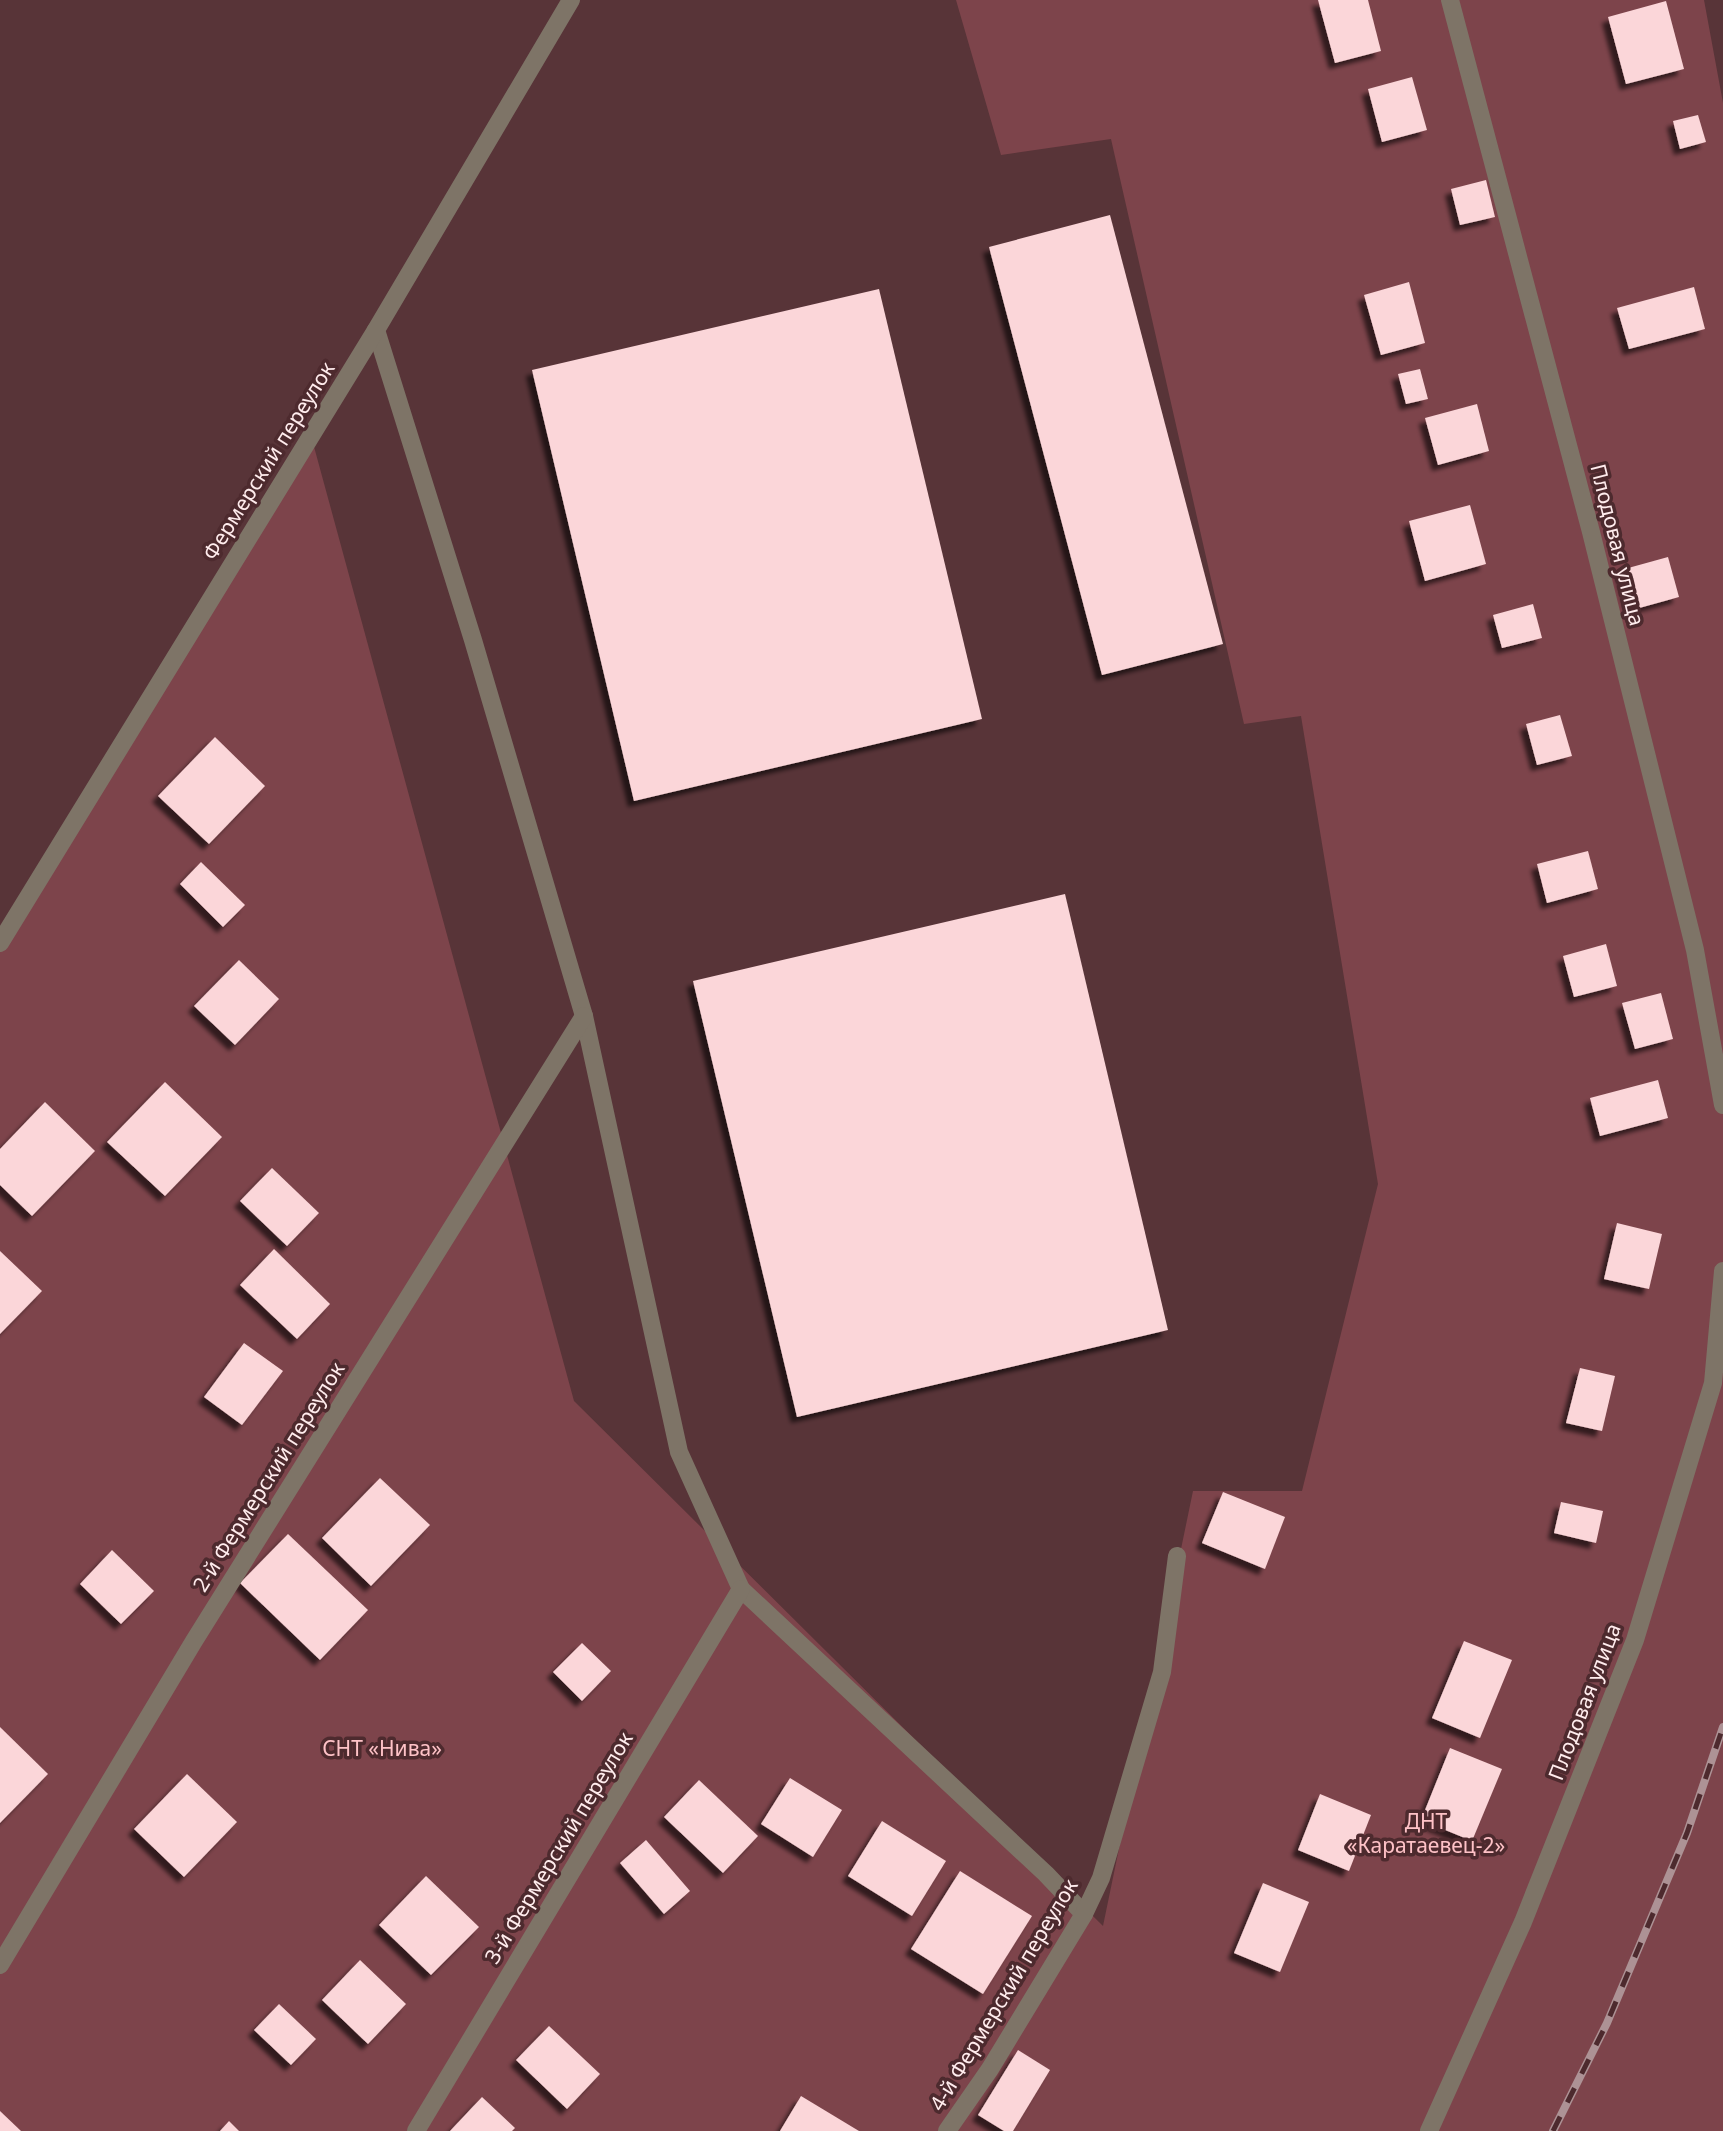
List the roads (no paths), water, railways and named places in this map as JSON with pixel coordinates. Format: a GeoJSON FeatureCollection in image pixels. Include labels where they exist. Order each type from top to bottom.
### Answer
{"type":"FeatureCollection","features":[{"type":"Feature","properties":{"kind":"street","name":"Фермерский переулок"},"geometry":{"type":"LineString","coordinates":[[0,943],[376,330],[571,0]]}},
{"type":"Feature","properties":{"kind":"street","name":"Плодовая улица"},"geometry":{"type":"LineString","coordinates":[[1451,0],[1591,533],[1695,950],[1723,1105]]}},
{"type":"Feature","properties":{"kind":"street"},"geometry":{"type":"LineString","coordinates":[[376,330],[473,640],[584,1016],[679,1452],[741,1589],[1046,1874],[1084,1914]]}},
{"type":"Feature","properties":{"kind":"street","name":"2-й Фермерский переулок"},"geometry":{"type":"LineString","coordinates":[[0,1965],[194,1641],[584,1016]]}},
{"type":"Feature","properties":{"kind":"street","name":"Плодовая улица"},"geometry":{"type":"LineString","coordinates":[[1429,2131],[1523,1922],[1635,1640],[1713,1383],[1723,1271]]}},
{"type":"Feature","properties":{"kind":"street","name":"4-й Фермерский переулок"},"geometry":{"type":"LineString","coordinates":[[947,2131],[989,2069],[1084,1914],[1101,1878],[1162,1672],[1177,1556]]}},
{"type":"Feature","properties":{"kind":"street","name":"3-й Фермерский переулок"},"geometry":{"type":"LineString","coordinates":[[415,2131],[741,1589]]}},
{"type":"Feature","properties":{"kind":"railway"},"geometry":{"type":"LineString","coordinates":[[1553,2131],[1607,2023],[1687,1833],[1723,1727]]}},
{"type":"Feature","properties":{"kind":"park label","name":"СНТ «Нива»"},"geometry":{"type":"Point","coordinates":[382,1749]}},
{"type":"Feature","properties":{"kind":"park label","name":"ДНТ «Каратаевец-2»"},"geometry":{"type":"Point","coordinates":[1426,1834]}}]}
